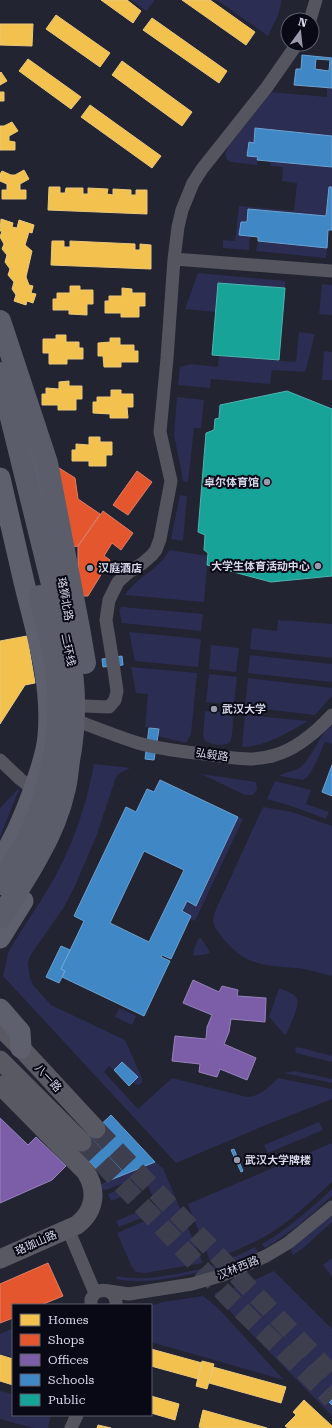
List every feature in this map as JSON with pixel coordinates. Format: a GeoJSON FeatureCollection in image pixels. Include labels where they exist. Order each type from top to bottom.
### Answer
{"type":"FeatureCollection","features":[{"type":"Feature","properties":{"kind":"highway"},"geometry":{"type":"LineString","coordinates":[[0,320],[47,464],[85,663],[80,731],[72,746]]}},
{"type":"Feature","properties":{"kind":"highway","name":"二环线"},"geometry":{"type":"LineString","coordinates":[[0,373],[71,665],[74,696],[74,728],[72,746],[65,788],[57,816],[39,856],[0,918]]}},
{"type":"Feature","properties":{"kind":"highway","name":"二环线"},"geometry":{"type":"LineString","coordinates":[[0,432],[54,655],[59,692],[56,738],[46,794],[31,832],[0,884]]}},
{"type":"Feature","properties":{"kind":"main road","name":"珞狮北路"},"geometry":{"type":"LineString","coordinates":[[0,320],[55,543],[84,714],[76,772],[63,822],[36,880],[0,938]]}},
{"type":"Feature","properties":{"kind":"main road"},"geometry":{"type":"LineString","coordinates":[[0,478],[44,667],[48,696],[48,736],[46,753],[20,826],[0,862]]}},
{"type":"Feature","properties":{"kind":"main road"},"geometry":{"type":"LineString","coordinates":[[18,555],[55,543]]}},
{"type":"Feature","properties":{"kind":"main road"},"geometry":{"type":"LineString","coordinates":[[0,1009],[20,1032],[21,1048]]}},
{"type":"Feature","properties":{"kind":"street"},"geometry":{"type":"LineString","coordinates":[[312,12],[316,0]]}},
{"type":"Feature","properties":{"kind":"street"},"geometry":{"type":"LineString","coordinates":[[84,714],[109,706],[115,700],[116,685],[106,620],[106,610],[110,594],[118,582],[152,555],[158,544],[171,481],[161,438],[160,426],[167,358],[174,259],[178,227],[182,210],[193,183],[202,169],[267,87],[291,52]]}},
{"type":"Feature","properties":{"kind":"street"},"geometry":{"type":"LineString","coordinates":[[174,259],[332,271]]}},
{"type":"Feature","properties":{"kind":"street","name":"弘毅路"},"geometry":{"type":"LineString","coordinates":[[84,714],[123,738],[152,746],[220,756],[253,759],[276,755],[292,748],[332,715]]}},
{"type":"Feature","properties":{"kind":"street"},"geometry":{"type":"LineString","coordinates":[[0,760],[34,790]]}},
{"type":"Feature","properties":{"kind":"street","name":"八一路"},"geometry":{"type":"LineString","coordinates":[[0,1027],[21,1048],[89,1136],[0,1060]]}},
{"type":"Feature","properties":{"kind":"street","name":"珞珈山路"},"geometry":{"type":"LineString","coordinates":[[0,1085],[80,1166],[90,1180],[93,1192],[91,1208],[84,1219],[70,1228],[0,1259]]}},
{"type":"Feature","properties":{"kind":"street","name":"汉林西路"},"geometry":{"type":"LineString","coordinates":[[105,1298],[205,1280],[241,1268],[288,1243],[332,1207]]}},
{"type":"Feature","properties":{"kind":"street"},"geometry":{"type":"LineString","coordinates":[[70,1228],[105,1298]]}},
{"type":"Feature","properties":{"kind":"street"},"geometry":{"type":"LineString","coordinates":[[71,1428],[77,1416]]}},
{"type":"Feature","properties":{"kind":"shaded area"},"geometry":{"type":"Polygon","coordinates":[[[131,0],[155,0],[146,11],[131,0]]]}},
{"type":"Feature","properties":{"kind":"shaded area"},"geometry":{"type":"Polygon","coordinates":[[[217,0],[282,0],[278,15],[268,36],[217,0]]]}},
{"type":"Feature","properties":{"kind":"shaded area"},"geometry":{"type":"Polygon","coordinates":[[[327,88],[332,88],[332,136],[255,128],[254,143],[249,142],[247,155],[258,157],[257,165],[231,162],[227,160],[225,154],[229,145],[270,92],[327,97],[327,88]]]}},
{"type":"Feature","properties":{"kind":"shaded area"},"geometry":{"type":"Polygon","coordinates":[[[271,161],[332,167],[332,187],[329,187],[326,216],[248,209],[247,222],[241,222],[240,235],[250,236],[249,250],[223,248],[223,240],[235,241],[239,206],[294,211],[297,183],[282,181],[283,167],[270,166],[271,161]]]}},
{"type":"Feature","properties":{"kind":"shaded area"},"geometry":{"type":"Polygon","coordinates":[[[258,241],[327,248],[326,258],[256,251],[258,241]]]}},
{"type":"Feature","properties":{"kind":"shaded area"},"geometry":{"type":"Polygon","coordinates":[[[198,273],[285,281],[285,288],[218,283],[216,312],[185,309],[198,273]]]}},
{"type":"Feature","properties":{"kind":"shaded area"},"geometry":{"type":"Polygon","coordinates":[[[322,284],[332,285],[332,315],[319,314],[322,284]]]}},
{"type":"Feature","properties":{"kind":"shaded area"},"geometry":{"type":"Polygon","coordinates":[[[299,332],[315,334],[305,372],[272,370],[270,384],[211,379],[210,388],[178,385],[180,367],[191,364],[218,367],[219,356],[296,362],[299,332]]]}},
{"type":"Feature","properties":{"kind":"shaded area"},"geometry":{"type":"Polygon","coordinates":[[[324,351],[332,352],[332,380],[322,380],[324,351]]]}},
{"type":"Feature","properties":{"kind":"shaded area"},"geometry":{"type":"Polygon","coordinates":[[[177,397],[204,400],[201,428],[194,428],[188,482],[183,481],[174,435],[177,397]]]}},
{"type":"Feature","properties":{"kind":"shaded area"},"geometry":{"type":"Polygon","coordinates":[[[180,495],[187,496],[183,541],[171,539],[180,495]]]}},
{"type":"Feature","properties":{"kind":"shaded area"},"geometry":{"type":"Polygon","coordinates":[[[169,550],[208,556],[204,602],[125,595],[136,582],[165,557],[169,550]]]}},
{"type":"Feature","properties":{"kind":"shaded area"},"geometry":{"type":"Polygon","coordinates":[[[122,607],[203,614],[201,631],[122,623],[119,610],[122,607]]]}},
{"type":"Feature","properties":{"kind":"shaded area"},"geometry":{"type":"Polygon","coordinates":[[[278,620],[332,624],[332,658],[250,649],[252,628],[277,631],[278,620]]]}},
{"type":"Feature","properties":{"kind":"shaded area"},"geometry":{"type":"Polygon","coordinates":[[[129,632],[201,639],[198,667],[135,661],[129,632]]]}},
{"type":"Feature","properties":{"kind":"shaded area"},"geometry":{"type":"Polygon","coordinates":[[[211,645],[239,648],[236,672],[209,669],[211,645]]]}},
{"type":"Feature","properties":{"kind":"shaded area"},"geometry":{"type":"Polygon","coordinates":[[[250,655],[332,664],[332,682],[248,673],[250,655]]]}},
{"type":"Feature","properties":{"kind":"shaded area"},"geometry":{"type":"Polygon","coordinates":[[[131,667],[197,673],[191,734],[186,743],[158,736],[159,729],[145,727],[148,694],[136,693],[131,667]]]}},
{"type":"Feature","properties":{"kind":"shaded area"},"geometry":{"type":"Polygon","coordinates":[[[209,674],[237,677],[234,705],[206,702],[209,674]]]}},
{"type":"Feature","properties":{"kind":"shaded area"},"geometry":{"type":"Polygon","coordinates":[[[248,678],[332,688],[332,696],[315,715],[245,707],[248,678]]]}},
{"type":"Feature","properties":{"kind":"shaded area"},"geometry":{"type":"Polygon","coordinates":[[[205,711],[233,713],[232,736],[228,744],[214,744],[205,740],[203,735],[205,711]]]}},
{"type":"Feature","properties":{"kind":"shaded area"},"geometry":{"type":"Polygon","coordinates":[[[245,715],[308,721],[268,742],[242,747],[245,715]]]}},
{"type":"Feature","properties":{"kind":"shaded area"},"geometry":{"type":"Polygon","coordinates":[[[332,725],[332,744],[325,742],[313,768],[307,777],[303,780],[279,776],[302,766],[310,756],[323,734],[332,725]]]}},
{"type":"Feature","properties":{"kind":"shaded area"},"geometry":{"type":"Polygon","coordinates":[[[94,764],[130,768],[120,773],[116,777],[96,837],[74,888],[64,907],[30,956],[28,963],[30,978],[33,985],[51,1005],[125,1040],[142,1078],[142,1083],[138,1085],[133,1083],[138,1077],[122,1062],[114,1070],[109,1066],[104,1072],[138,1109],[172,1078],[247,1097],[261,1093],[278,1078],[332,1089],[332,1099],[176,1163],[3,976],[8,953],[51,884],[66,855],[83,811],[94,764]]]}},
{"type":"Feature","properties":{"kind":"shaded area"},"geometry":{"type":"Polygon","coordinates":[[[201,774],[256,782],[257,789],[253,795],[245,795],[201,774]]]}},
{"type":"Feature","properties":{"kind":"shaded area"},"geometry":{"type":"Polygon","coordinates":[[[275,781],[311,790],[306,804],[329,812],[326,819],[267,799],[275,781]]]}},
{"type":"Feature","properties":{"kind":"shaded area"},"geometry":{"type":"Polygon","coordinates":[[[20,787],[0,837],[0,808],[20,787]]]}},
{"type":"Feature","properties":{"kind":"shaded area"},"geometry":{"type":"Polygon","coordinates":[[[263,807],[292,812],[332,826],[332,976],[305,969],[264,965],[247,959],[230,947],[214,926],[213,919],[217,907],[263,807]]]}},
{"type":"Feature","properties":{"kind":"shaded area"},"geometry":{"type":"Polygon","coordinates":[[[238,817],[243,819],[195,921],[190,919],[191,916],[182,911],[187,901],[196,906],[238,817]]]}},
{"type":"Feature","properties":{"kind":"shaded area"},"geometry":{"type":"Polygon","coordinates":[[[201,938],[210,952],[208,954],[194,956],[193,952],[198,939],[201,938]]]}},
{"type":"Feature","properties":{"kind":"shaded area"},"geometry":{"type":"Polygon","coordinates":[[[279,988],[290,992],[296,997],[298,1002],[294,1017],[286,1035],[269,1017],[279,988]]]}},
{"type":"Feature","properties":{"kind":"shaded area"},"geometry":{"type":"Polygon","coordinates":[[[119,1008],[136,1016],[132,1025],[115,1017],[119,1008]]]}},
{"type":"Feature","properties":{"kind":"shaded area"},"geometry":{"type":"Polygon","coordinates":[[[298,1047],[332,1056],[332,1062],[296,1053],[295,1049],[298,1047]]]}},
{"type":"Feature","properties":{"kind":"shaded area"},"geometry":{"type":"Polygon","coordinates":[[[295,1071],[332,1079],[332,1083],[284,1073],[295,1071]]]}},
{"type":"Feature","properties":{"kind":"shaded area"},"geometry":{"type":"Polygon","coordinates":[[[319,1122],[323,1130],[268,1153],[264,1145],[319,1122]]]}},
{"type":"Feature","properties":{"kind":"shaded area"},"geometry":{"type":"Polygon","coordinates":[[[332,1143],[332,1182],[300,1211],[264,1237],[231,1253],[210,1261],[188,1204],[332,1143]]]}},
{"type":"Feature","properties":{"kind":"shaded area"},"geometry":{"type":"Polygon","coordinates":[[[155,1162],[163,1168],[203,1263],[145,1273],[136,1272],[132,1267],[117,1233],[161,1214],[159,1211],[119,1227],[116,1221],[156,1204],[148,1186],[111,1201],[108,1194],[145,1179],[144,1175],[106,1190],[100,1189],[99,1185],[155,1162]]]}},
{"type":"Feature","properties":{"kind":"shaded area"},"geometry":{"type":"Polygon","coordinates":[[[332,1189],[332,1196],[308,1217],[274,1243],[265,1248],[262,1244],[290,1225],[332,1189]]]}},
{"type":"Feature","properties":{"kind":"shaded area"},"geometry":{"type":"Polygon","coordinates":[[[332,1214],[332,1222],[302,1249],[293,1255],[291,1251],[292,1248],[332,1214]]]}},
{"type":"Feature","properties":{"kind":"shaded area"},"geometry":{"type":"Polygon","coordinates":[[[255,1247],[258,1252],[214,1269],[212,1266],[241,1254],[255,1247]]]}},
{"type":"Feature","properties":{"kind":"shaded area"},"geometry":{"type":"Polygon","coordinates":[[[332,1258],[332,1277],[323,1265],[332,1258]]]}},
{"type":"Feature","properties":{"kind":"shaded area"},"geometry":{"type":"Polygon","coordinates":[[[205,1268],[206,1271],[161,1280],[128,1281],[116,1279],[117,1276],[128,1278],[150,1278],[205,1268]]]}},
{"type":"Feature","properties":{"kind":"shaded area"},"geometry":{"type":"Polygon","coordinates":[[[274,1271],[332,1329],[332,1416],[239,1321],[214,1293],[246,1284],[274,1271]]]}},
{"type":"Feature","properties":{"kind":"shaded area"},"geometry":{"type":"Polygon","coordinates":[[[203,1296],[218,1308],[284,1380],[152,1342],[152,1306],[163,1302],[203,1296]]]}},
{"type":"Feature","properties":{"kind":"shaded area"},"geometry":{"type":"Polygon","coordinates":[[[12,1328],[12,1357],[0,1354],[0,1334],[12,1328]]]}},
{"type":"Feature","properties":{"kind":"shaded area"},"geometry":{"type":"Polygon","coordinates":[[[0,1391],[12,1394],[12,1416],[51,1416],[48,1428],[33,1428],[0,1419],[0,1391]]]}},
{"type":"Feature","properties":{"kind":"building: Homes"},"geometry":{"type":"Polygon","coordinates":[[[101,0],[127,0],[141,11],[133,23],[101,0]]]}},
{"type":"Feature","properties":{"kind":"building: Homes"},"geometry":{"type":"Polygon","coordinates":[[[182,0],[210,0],[255,32],[246,45],[182,0]]]}},
{"type":"Feature","properties":{"kind":"building: Homes"},"geometry":{"type":"Polygon","coordinates":[[[56,15],[110,53],[100,67],[46,29],[56,15]]]}},
{"type":"Feature","properties":{"kind":"building: Homes"},"geometry":{"type":"Polygon","coordinates":[[[152,18],[227,71],[219,83],[143,30],[152,18]]]}},
{"type":"Feature","properties":{"kind":"building: Homes"},"geometry":{"type":"Polygon","coordinates":[[[0,24],[33,24],[32,46],[0,45],[0,24]]]}},
{"type":"Feature","properties":{"kind":"building: Homes"},"geometry":{"type":"Polygon","coordinates":[[[28,59],[81,97],[71,109],[19,71],[28,59]]]}},
{"type":"Feature","properties":{"kind":"building: Homes"},"geometry":{"type":"Polygon","coordinates":[[[122,61],[192,112],[182,126],[112,75],[122,61]]]}},
{"type":"Feature","properties":{"kind":"building: Homes"},"geometry":{"type":"Polygon","coordinates":[[[1,72],[7,81],[0,85],[0,73],[1,72]]]}},
{"type":"Feature","properties":{"kind":"building: Homes"},"geometry":{"type":"Polygon","coordinates":[[[0,92],[4,92],[4,101],[0,101],[0,92]]]}},
{"type":"Feature","properties":{"kind":"building: Homes"},"geometry":{"type":"Polygon","coordinates":[[[90,105],[161,156],[152,168],[81,117],[90,105]]]}},
{"type":"Feature","properties":{"kind":"building: Homes"},"geometry":{"type":"Polygon","coordinates":[[[12,122],[18,131],[9,136],[9,141],[15,142],[15,150],[0,150],[0,126],[4,126],[12,122]]]}},
{"type":"Feature","properties":{"kind":"building: Homes"},"geometry":{"type":"Polygon","coordinates":[[[24,170],[29,179],[20,184],[20,190],[26,190],[26,199],[2,199],[2,190],[7,190],[7,184],[0,181],[0,174],[2,171],[15,175],[24,170]]]}},
{"type":"Feature","properties":{"kind":"building: Homes"},"geometry":{"type":"Polygon","coordinates":[[[49,187],[60,187],[60,193],[65,193],[66,188],[83,188],[83,194],[88,194],[88,188],[108,189],[107,194],[113,195],[113,189],[131,190],[131,195],[136,195],[136,190],[147,190],[147,214],[48,210],[49,187]]]}},
{"type":"Feature","properties":{"kind":"building: Homes"},"geometry":{"type":"Polygon","coordinates":[[[1,219],[13,223],[12,227],[17,228],[19,220],[34,225],[32,233],[29,232],[25,245],[32,251],[26,277],[29,285],[33,286],[31,293],[36,294],[33,303],[27,301],[26,305],[14,301],[16,295],[12,289],[14,282],[8,275],[10,269],[5,262],[7,255],[2,249],[4,244],[0,237],[2,231],[0,231],[1,219]]]}},
{"type":"Feature","properties":{"kind":"building: Homes"},"geometry":{"type":"Polygon","coordinates":[[[52,241],[64,241],[64,247],[70,247],[70,241],[135,244],[135,250],[140,250],[140,244],[151,245],[151,269],[51,265],[52,241]]]}},
{"type":"Feature","properties":{"kind":"building: Homes"},"geometry":{"type":"Polygon","coordinates":[[[70,286],[80,286],[80,290],[93,290],[93,304],[87,304],[87,315],[69,314],[69,310],[53,310],[53,299],[57,299],[57,293],[70,293],[70,286]]]}},
{"type":"Feature","properties":{"kind":"building: Homes"},"geometry":{"type":"Polygon","coordinates":[[[122,288],[132,289],[132,293],[145,293],[145,306],[139,306],[139,317],[121,317],[121,313],[105,313],[105,301],[109,301],[109,296],[122,296],[122,288]]]}},
{"type":"Feature","properties":{"kind":"building: Homes"},"geometry":{"type":"Polygon","coordinates":[[[56,335],[66,335],[66,342],[79,342],[79,348],[83,348],[83,359],[67,359],[67,364],[49,364],[49,353],[43,353],[43,339],[56,339],[56,335]]]}},
{"type":"Feature","properties":{"kind":"building: Homes"},"geometry":{"type":"Polygon","coordinates":[[[110,338],[120,338],[120,345],[134,345],[134,351],[138,351],[138,362],[121,362],[121,367],[104,367],[103,356],[98,356],[98,343],[110,342],[110,338]]]}},
{"type":"Feature","properties":{"kind":"building: Homes"},"geometry":{"type":"Polygon","coordinates":[[[69,381],[69,386],[82,386],[82,399],[76,399],[76,410],[58,410],[58,405],[42,405],[42,394],[46,394],[46,388],[59,389],[59,382],[69,381]]]}},
{"type":"Feature","properties":{"kind":"building: Homes"},"geometry":{"type":"Polygon","coordinates":[[[111,390],[121,390],[121,394],[133,394],[133,407],[127,407],[128,418],[110,418],[110,414],[93,413],[93,402],[97,402],[97,397],[111,397],[111,390]]]}},
{"type":"Feature","properties":{"kind":"building: Homes"},"geometry":{"type":"Polygon","coordinates":[[[89,437],[100,437],[100,442],[112,442],[112,455],[106,455],[106,466],[89,466],[89,461],[72,461],[72,450],[76,450],[76,444],[89,445],[89,437]]]}},
{"type":"Feature","properties":{"kind":"building: Homes"},"geometry":{"type":"Polygon","coordinates":[[[27,636],[35,683],[25,685],[0,724],[0,641],[27,636]]]}},
{"type":"Feature","properties":{"kind":"building: Homes"},"geometry":{"type":"Polygon","coordinates":[[[152,1349],[202,1363],[198,1379],[152,1366],[152,1349]]]}},
{"type":"Feature","properties":{"kind":"building: Homes"},"geometry":{"type":"Polygon","coordinates":[[[0,1355],[12,1359],[12,1385],[0,1381],[0,1355]]]}},
{"type":"Feature","properties":{"kind":"building: Homes"},"geometry":{"type":"Polygon","coordinates":[[[202,1361],[214,1364],[207,1389],[196,1386],[202,1361]]]}},
{"type":"Feature","properties":{"kind":"building: Homes"},"geometry":{"type":"Polygon","coordinates":[[[213,1367],[286,1387],[281,1403],[209,1383],[213,1367]]]}},
{"type":"Feature","properties":{"kind":"building: Homes"},"geometry":{"type":"Polygon","coordinates":[[[152,1396],[179,1404],[175,1420],[152,1413],[152,1396]]]}},
{"type":"Feature","properties":{"kind":"building: Homes"},"geometry":{"type":"Polygon","coordinates":[[[304,1400],[332,1426],[332,1428],[288,1428],[285,1426],[296,1415],[293,1412],[304,1400]]]}},
{"type":"Feature","properties":{"kind":"building: Homes"},"geometry":{"type":"Polygon","coordinates":[[[203,1410],[267,1428],[199,1427],[203,1410]]]}},
{"type":"Feature","properties":{"kind":"building: Homes"},"geometry":{"type":"Polygon","coordinates":[[[98,1425],[111,1428],[97,1428],[98,1425]]]}},
{"type":"Feature","properties":{"kind":"building: Shops"},"geometry":{"type":"Polygon","coordinates":[[[56,466],[75,478],[78,499],[100,514],[78,546],[67,548],[56,466]]]}},
{"type":"Feature","properties":{"kind":"building: Shops"},"geometry":{"type":"Polygon","coordinates":[[[137,471],[152,482],[128,515],[113,505],[137,471]]]}},
{"type":"Feature","properties":{"kind":"building: Shops"},"geometry":{"type":"Polygon","coordinates":[[[103,511],[133,533],[121,550],[112,543],[104,556],[110,560],[88,596],[79,596],[78,546],[103,511]]]}},
{"type":"Feature","properties":{"kind":"building: Shops"},"geometry":{"type":"Polygon","coordinates":[[[48,1263],[63,1296],[43,1304],[12,1304],[12,1318],[0,1323],[0,1284],[48,1263]]]}},
{"type":"Feature","properties":{"kind":"building: Offices"},"geometry":{"type":"Polygon","coordinates":[[[193,980],[219,992],[222,986],[238,990],[237,996],[266,998],[265,1022],[231,1019],[229,1032],[224,1044],[256,1058],[247,1080],[220,1069],[217,1077],[199,1072],[200,1064],[172,1061],[175,1036],[206,1039],[207,1027],[212,1015],[183,1003],[193,980]]]}},
{"type":"Feature","properties":{"kind":"building: Offices"},"geometry":{"type":"Polygon","coordinates":[[[0,1118],[28,1145],[36,1137],[66,1166],[52,1180],[0,1203],[0,1118]]]}},
{"type":"Feature","properties":{"kind":"building: Schools"},"geometry":{"type":"Polygon","coordinates":[[[302,55],[332,58],[332,88],[294,85],[296,69],[301,69],[302,55]]]}},
{"type":"Feature","properties":{"kind":"building: Schools"},"geometry":{"type":"Polygon","coordinates":[[[316,59],[330,60],[329,71],[315,69],[316,59]]]}},
{"type":"Feature","properties":{"kind":"building: Schools"},"geometry":{"type":"Polygon","coordinates":[[[255,128],[332,136],[332,167],[257,160],[258,157],[247,156],[249,142],[254,143],[255,128]]]}},
{"type":"Feature","properties":{"kind":"building: Schools"},"geometry":{"type":"Polygon","coordinates":[[[329,187],[332,187],[332,230],[328,230],[327,248],[258,241],[258,237],[239,235],[241,222],[247,222],[248,209],[326,216],[329,187]]]}},
{"type":"Feature","properties":{"kind":"building: Schools"},"geometry":{"type":"Polygon","coordinates":[[[122,656],[123,665],[103,667],[102,659],[122,656]]]}},
{"type":"Feature","properties":{"kind":"building: Schools"},"geometry":{"type":"Polygon","coordinates":[[[149,728],[159,729],[154,760],[145,759],[149,728]]]}},
{"type":"Feature","properties":{"kind":"building: Schools"},"geometry":{"type":"Polygon","coordinates":[[[332,765],[332,796],[322,792],[332,765]]]}},
{"type":"Feature","properties":{"kind":"building: Schools"},"geometry":{"type":"Polygon","coordinates":[[[160,780],[238,817],[196,906],[187,901],[182,911],[191,916],[171,959],[162,955],[161,957],[170,961],[144,1016],[62,977],[65,971],[61,969],[84,921],[74,916],[126,807],[136,812],[147,789],[154,792],[160,780]],[[144,851],[110,923],[149,942],[184,870],[144,851]]]}},
{"type":"Feature","properties":{"kind":"building: Schools"},"geometry":{"type":"Polygon","coordinates":[[[61,946],[70,950],[61,969],[65,971],[59,983],[46,977],[61,946]]]}},
{"type":"Feature","properties":{"kind":"building: Schools"},"geometry":{"type":"Polygon","coordinates":[[[122,1062],[138,1077],[129,1086],[114,1070],[122,1062]]]}},
{"type":"Feature","properties":{"kind":"building: Schools"},"geometry":{"type":"Polygon","coordinates":[[[111,1115],[155,1162],[108,1181],[76,1148],[111,1115]]]}},
{"type":"Feature","properties":{"kind":"building: Schools","name":"武汉大学牌楼"},"geometry":{"type":"Polygon","coordinates":[[[234,1149],[243,1171],[241,1172],[231,1150],[234,1149]]]}},
{"type":"Feature","properties":{"kind":"building: Schools"},"geometry":{"type":"Polygon","coordinates":[[[332,1391],[332,1405],[325,1398],[332,1391]]]}},
{"type":"Feature","properties":{"kind":"building: Public"},"geometry":{"type":"Polygon","coordinates":[[[218,283],[285,288],[279,360],[212,355],[218,283]]]}},
{"type":"Feature","properties":{"kind":"building: Public","name":"卓尔体育馆"},"geometry":{"type":"Polygon","coordinates":[[[287,391],[332,409],[332,576],[271,582],[207,565],[208,553],[204,550],[205,535],[198,532],[206,433],[214,430],[215,419],[219,418],[220,405],[287,391]]]}},
{"type":"Feature","properties":{"kind":"tunnel"},"geometry":{"type":"LineString","coordinates":[[96,1129],[332,1374]]}},
{"type":"Feature","properties":{"kind":"tunnel"},"geometry":{"type":"LineString","coordinates":[[82,1142],[229,1298],[332,1399]]}},
{"type":"Feature","properties":{"kind":"place","name":"卓尔体育馆"},"geometry":{"type":"Point","coordinates":[267,482]}},
{"type":"Feature","properties":{"kind":"place","name":"大学生体育活动中心"},"geometry":{"type":"Point","coordinates":[318,566]}},
{"type":"Feature","properties":{"kind":"place","name":"汉庭酒店"},"geometry":{"type":"Point","coordinates":[90,568]}},
{"type":"Feature","properties":{"kind":"place","name":"武汉大学"},"geometry":{"type":"Point","coordinates":[214,709]}},
{"type":"Feature","properties":{"kind":"place","name":"武汉大学牌楼"},"geometry":{"type":"Point","coordinates":[237,1160]}}]}
